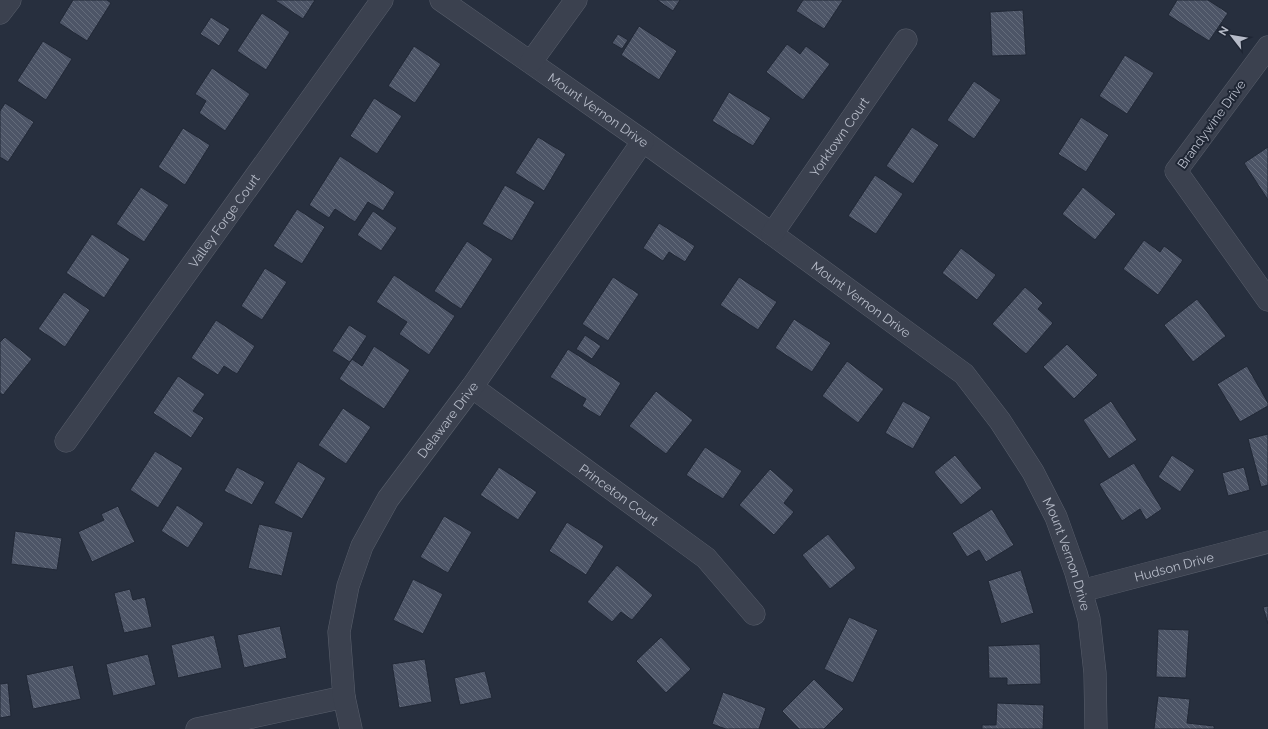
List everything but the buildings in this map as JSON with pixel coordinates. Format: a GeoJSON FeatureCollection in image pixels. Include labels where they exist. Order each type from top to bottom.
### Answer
{"type":"FeatureCollection","features":[{"type":"Feature","properties":{"kind":"street"},"geometry":{"type":"LineString","coordinates":[[0,13],[10,0]]}},
{"type":"Feature","properties":{"kind":"street","name":"Valley Forge Court"},"geometry":{"type":"LineString","coordinates":[[66,441],[382,0]]}},
{"type":"Feature","properties":{"kind":"street","name":"Mount Vernon Drive"},"geometry":{"type":"LineString","coordinates":[[441,0],[643,141],[964,374],[1000,421],[1033,472],[1056,517],[1076,574],[1089,619],[1095,673],[1096,729]]}},
{"type":"Feature","properties":{"kind":"street"},"geometry":{"type":"LineString","coordinates":[[531,62],[576,0]]}},
{"type":"Feature","properties":{"kind":"street","name":"Yorktown Court"},"geometry":{"type":"LineString","coordinates":[[772,234],[906,40]]}},
{"type":"Feature","properties":{"kind":"street","name":"Brandywine Drive"},"geometry":{"type":"LineString","coordinates":[[1268,47],[1176,171],[1268,300]]}},
{"type":"Feature","properties":{"kind":"street","name":"Delaware Drive"},"geometry":{"type":"LineString","coordinates":[[351,729],[344,698],[339,632],[348,586],[362,546],[388,499],[472,387],[643,141]]}},
{"type":"Feature","properties":{"kind":"street","name":"Princeton Court"},"geometry":{"type":"LineString","coordinates":[[472,387],[706,558],[754,614]]}},
{"type":"Feature","properties":{"kind":"street","name":"Hudson Drive"},"geometry":{"type":"LineString","coordinates":[[1081,591],[1268,542]]}},
{"type":"Feature","properties":{"kind":"street"},"geometry":{"type":"LineString","coordinates":[[197,729],[344,698]]}}]}
